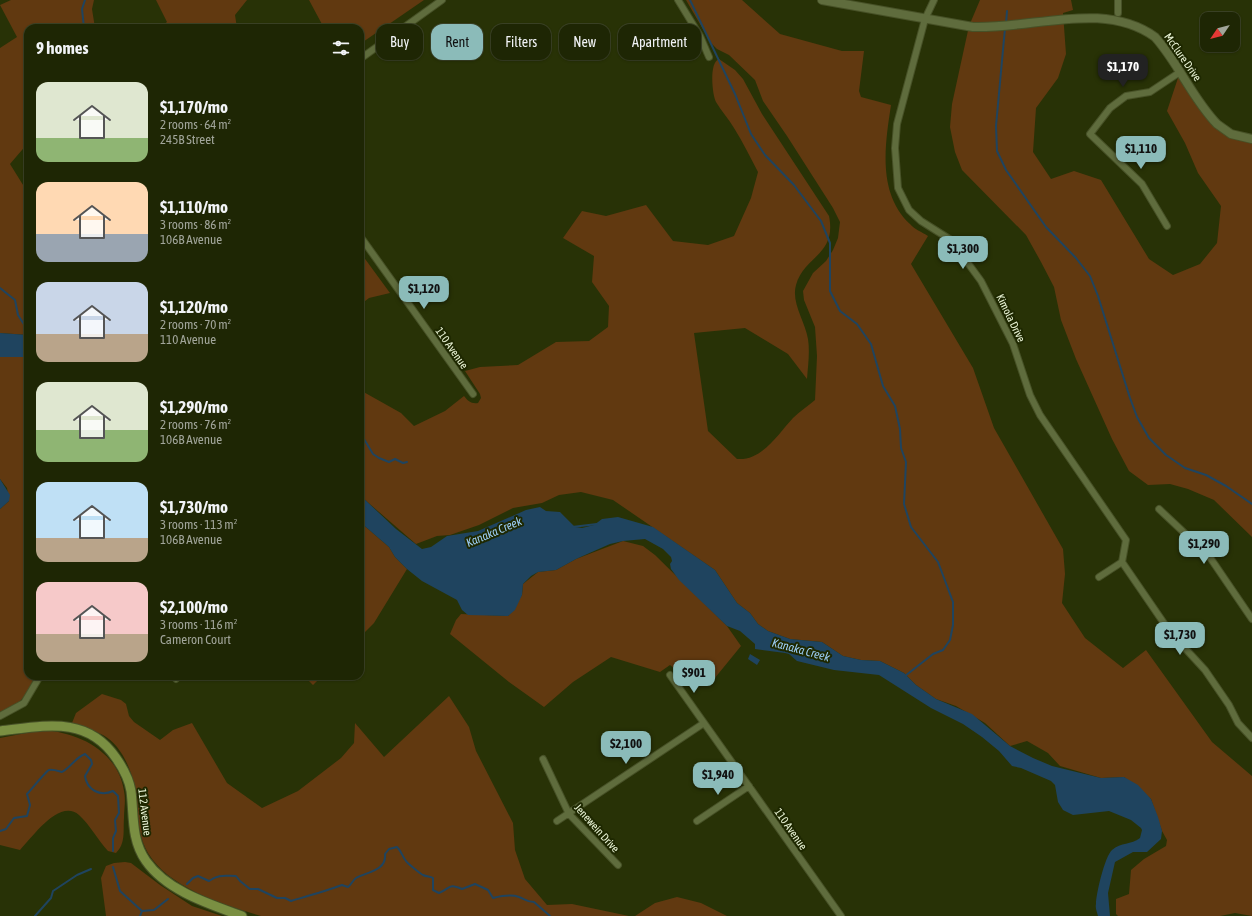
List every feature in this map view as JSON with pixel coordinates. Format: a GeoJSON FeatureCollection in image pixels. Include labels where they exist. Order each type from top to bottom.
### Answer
{"type":"FeatureCollection","features":[{"type":"Feature","properties":{"kind":"main road","name":"112 Avenue"},"geometry":{"type":"LineString","coordinates":[[0,731],[39,725],[56,725],[83,731],[100,740],[111,750],[128,780],[136,837],[140,851],[147,863],[165,880],[186,893],[242,916]]}},
{"type":"Feature","properties":{"kind":"street"},"geometry":{"type":"LineString","coordinates":[[364,56],[442,0]]}},
{"type":"Feature","properties":{"kind":"street"},"geometry":{"type":"LineString","coordinates":[[678,0],[700,36],[710,57]]}},
{"type":"Feature","properties":{"kind":"street"},"geometry":{"type":"LineString","coordinates":[[822,0],[983,27],[1077,10]]}},
{"type":"Feature","properties":{"kind":"street","name":"Kimola Drive"},"geometry":{"type":"LineString","coordinates":[[934,0],[925,18],[895,136],[896,170],[900,194],[916,218],[951,240],[976,273],[1013,344],[1030,395],[1040,415],[1111,515],[1126,540],[1122,562]]}},
{"type":"Feature","properties":{"kind":"street"},"geometry":{"type":"LineString","coordinates":[[1114,12],[1118,0]]}},
{"type":"Feature","properties":{"kind":"street","name":"McClure Drive"},"geometry":{"type":"LineString","coordinates":[[1114,12],[1138,23],[1151,33],[1217,124],[1233,135],[1252,139]]}},
{"type":"Feature","properties":{"kind":"street"},"geometry":{"type":"LineString","coordinates":[[1167,226],[1142,184],[1090,134],[1110,108],[1126,96],[1150,92],[1180,72]]}},
{"type":"Feature","properties":{"kind":"street","name":"110 Avenue"},"geometry":{"type":"LineString","coordinates":[[364,242],[473,394]]}},
{"type":"Feature","properties":{"kind":"street"},"geometry":{"type":"LineString","coordinates":[[1159,509],[1209,556],[1252,619]]}},
{"type":"Feature","properties":{"kind":"street"},"geometry":{"type":"LineString","coordinates":[[1099,577],[1122,562],[1170,632],[1205,670],[1229,705],[1238,723],[1252,738]]}},
{"type":"Feature","properties":{"kind":"street","name":"110 Avenue"},"geometry":{"type":"LineString","coordinates":[[670,675],[841,916]]}},
{"type":"Feature","properties":{"kind":"street"},"geometry":{"type":"LineString","coordinates":[[0,716],[24,703],[38,680]]}},
{"type":"Feature","properties":{"kind":"street"},"geometry":{"type":"LineString","coordinates":[[557,821],[704,723]]}},
{"type":"Feature","properties":{"kind":"street","name":"Jenewein Drive"},"geometry":{"type":"LineString","coordinates":[[543,759],[569,814],[618,865]]}},
{"type":"Feature","properties":{"kind":"street"},"geometry":{"type":"LineString","coordinates":[[697,822],[749,786]]}},
{"type":"Feature","properties":{"kind":"shaded area"},"geometry":{"type":"Polygon","coordinates":[[[11,0],[94,0],[92,9],[94,24],[24,24],[24,148],[10,164],[24,187],[24,335],[0,333],[0,48],[17,37],[0,5],[11,0]]]}},
{"type":"Feature","properties":{"kind":"shaded area"},"geometry":{"type":"Polygon","coordinates":[[[156,0],[247,0],[235,15],[236,24],[164,24],[167,22],[156,0]]]}},
{"type":"Feature","properties":{"kind":"shaded area"},"geometry":{"type":"Polygon","coordinates":[[[309,0],[424,0],[389,24],[376,24],[376,33],[364,41],[364,24],[322,24],[309,0]]]}},
{"type":"Feature","properties":{"kind":"shaded area"},"geometry":{"type":"Polygon","coordinates":[[[686,0],[742,0],[780,34],[842,51],[864,51],[859,91],[861,97],[891,105],[887,136],[886,168],[892,198],[899,212],[912,226],[928,236],[911,264],[973,368],[994,428],[1063,549],[1065,574],[1062,603],[1085,638],[1123,668],[1146,650],[1212,742],[1252,776],[1252,916],[1235,913],[1220,916],[1118,916],[1116,914],[1116,899],[1129,894],[1131,870],[1144,859],[1166,846],[1167,840],[1162,831],[1151,799],[1124,777],[1101,778],[1060,766],[1048,753],[1027,741],[1010,746],[985,723],[956,706],[936,699],[916,685],[904,673],[880,661],[861,660],[843,656],[822,642],[790,639],[768,631],[758,624],[750,613],[737,603],[715,570],[613,500],[581,492],[559,495],[542,503],[513,508],[479,525],[450,535],[437,536],[416,544],[364,499],[364,392],[401,413],[414,426],[445,411],[464,396],[470,402],[478,403],[481,398],[480,394],[465,371],[480,367],[518,365],[556,342],[589,341],[608,327],[609,306],[592,282],[594,256],[563,238],[582,211],[606,216],[646,205],[673,241],[708,245],[734,236],[751,198],[758,172],[730,121],[716,102],[712,79],[714,66],[716,61],[719,59],[735,70],[743,79],[762,114],[829,216],[830,229],[828,239],[824,247],[800,275],[796,285],[795,298],[808,339],[809,354],[807,379],[788,354],[745,328],[694,333],[708,431],[737,459],[754,456],[769,445],[793,418],[815,400],[817,356],[815,327],[804,300],[803,291],[813,273],[826,261],[833,250],[838,238],[840,222],[833,208],[763,101],[755,80],[729,55],[717,49],[711,43],[686,0]]]}},
{"type":"Feature","properties":{"kind":"shaded area"},"geometry":{"type":"Polygon","coordinates":[[[980,0],[1071,0],[1073,10],[1063,13],[1066,54],[1058,78],[1036,108],[1033,152],[1051,179],[1074,171],[1101,180],[1149,259],[1173,275],[1200,264],[1217,243],[1221,206],[1198,173],[1185,143],[1167,111],[1180,72],[1217,124],[1252,139],[1252,537],[1214,500],[1188,489],[1170,484],[1148,485],[1129,471],[1112,439],[1076,359],[1061,320],[1054,287],[1041,262],[1026,235],[962,170],[955,152],[950,127],[952,104],[969,26],[980,0]]]}},
{"type":"Feature","properties":{"kind":"shaded area"},"geometry":{"type":"Polygon","coordinates":[[[364,257],[390,293],[369,298],[364,302],[364,257]]]}},
{"type":"Feature","properties":{"kind":"shaded area"},"geometry":{"type":"Polygon","coordinates":[[[0,357],[24,357],[24,680],[33,680],[26,694],[18,703],[7,710],[0,712],[0,509],[9,501],[7,488],[0,479],[0,357]]]}},
{"type":"Feature","properties":{"kind":"shaded area"},"geometry":{"type":"Polygon","coordinates":[[[364,525],[389,547],[395,557],[407,569],[374,623],[364,633],[364,525]]]}},
{"type":"Feature","properties":{"kind":"shaded area"},"geometry":{"type":"Polygon","coordinates":[[[623,541],[643,546],[655,555],[727,626],[741,646],[710,684],[682,675],[670,665],[660,672],[611,657],[573,682],[544,707],[509,682],[450,634],[456,620],[461,614],[508,616],[522,595],[523,584],[538,572],[556,570],[576,559],[623,541]]]}},
{"type":"Feature","properties":{"kind":"shaded area"},"geometry":{"type":"Polygon","coordinates":[[[308,680],[318,680],[313,685],[308,680]]]}},
{"type":"Feature","properties":{"kind":"shaded area"},"geometry":{"type":"Polygon","coordinates":[[[102,694],[121,700],[126,704],[129,716],[134,722],[160,740],[173,730],[192,723],[227,783],[262,808],[298,791],[341,758],[354,743],[355,723],[384,757],[449,696],[469,727],[476,751],[513,823],[515,850],[525,879],[547,905],[572,904],[629,916],[261,916],[198,894],[169,876],[157,865],[148,853],[141,835],[132,775],[123,756],[111,740],[103,735],[72,723],[76,713],[102,694]]]}},
{"type":"Feature","properties":{"kind":"shaded area"},"geometry":{"type":"Polygon","coordinates":[[[42,730],[69,735],[82,740],[94,746],[114,765],[120,777],[125,798],[123,841],[116,853],[108,851],[83,819],[71,811],[55,815],[39,829],[20,850],[0,845],[0,738],[42,730]]]}},
{"type":"Feature","properties":{"kind":"shaded area"},"geometry":{"type":"Polygon","coordinates":[[[114,863],[131,863],[160,885],[192,906],[222,916],[106,916],[101,878],[106,866],[114,863]]]}},
{"type":"Feature","properties":{"kind":"shaded area"},"geometry":{"type":"Polygon","coordinates":[[[677,897],[701,903],[727,916],[635,916],[655,903],[677,897]]]}},
{"type":"Feature","properties":{"kind":"water"},"geometry":{"type":"Polygon","coordinates":[[[0,333],[24,335],[24,357],[0,357],[0,333]]]}},
{"type":"Feature","properties":{"kind":"water"},"geometry":{"type":"Polygon","coordinates":[[[0,479],[10,495],[9,501],[0,509],[0,479]]]}},
{"type":"Feature","properties":{"kind":"water"},"geometry":{"type":"Polygon","coordinates":[[[364,499],[396,529],[422,549],[431,547],[447,536],[478,531],[526,510],[540,507],[546,511],[560,512],[575,527],[582,528],[594,525],[602,519],[618,517],[653,527],[715,570],[737,603],[750,613],[758,624],[768,631],[790,639],[822,642],[843,656],[861,660],[880,661],[904,673],[916,685],[936,699],[972,714],[1010,746],[1052,766],[1101,778],[1124,777],[1138,785],[1151,799],[1162,831],[1161,839],[1147,852],[1133,852],[1115,862],[1108,893],[1110,916],[1098,916],[1096,907],[1098,892],[1101,876],[1109,854],[1115,847],[1133,842],[1140,838],[1141,828],[1131,820],[1109,811],[1073,815],[1063,810],[1058,802],[1055,785],[1051,781],[1021,768],[1012,766],[999,751],[963,724],[931,708],[879,675],[834,670],[797,661],[789,654],[755,649],[755,644],[740,631],[727,626],[679,580],[671,569],[671,557],[663,549],[645,539],[610,544],[576,559],[556,570],[538,572],[531,576],[523,584],[522,595],[515,610],[508,616],[468,615],[462,610],[457,600],[422,581],[407,569],[395,557],[389,547],[364,525],[364,499]]]}},
{"type":"Feature","properties":{"kind":"water"},"geometry":{"type":"Polygon","coordinates":[[[750,654],[760,660],[757,665],[748,659],[750,654]]]}},
{"type":"Feature","properties":{"kind":"waterway"},"geometry":{"type":"LineString","coordinates":[[84,24],[82,9],[85,0]]}},
{"type":"Feature","properties":{"kind":"waterway"},"geometry":{"type":"LineString","coordinates":[[690,0],[735,94],[751,134],[765,155],[794,185],[821,221],[830,243],[830,291],[840,311],[857,324],[871,344],[883,386],[895,406],[900,429],[901,448],[906,462],[904,504],[911,527],[938,562],[953,602],[953,625],[950,640],[943,650],[933,654],[905,676]]}},
{"type":"Feature","properties":{"kind":"waterway"},"geometry":{"type":"LineString","coordinates":[[1006,24],[1007,11]]}},
{"type":"Feature","properties":{"kind":"waterway"},"geometry":{"type":"LineString","coordinates":[[1005,28],[996,126],[997,151],[1006,170],[1046,227],[1076,258],[1090,276],[1098,296],[1130,398],[1137,417],[1149,438],[1166,455],[1185,468],[1206,475],[1226,486],[1252,504]]}},
{"type":"Feature","properties":{"kind":"waterway"},"geometry":{"type":"LineString","coordinates":[[0,288],[15,300],[18,315],[24,324]]}},
{"type":"Feature","properties":{"kind":"waterway"},"geometry":{"type":"LineString","coordinates":[[364,439],[373,454],[379,458],[389,462],[395,459],[403,463],[407,462]]}},
{"type":"Feature","properties":{"kind":"waterway","name":"Kanaka Creek"},"geometry":{"type":"LineString","coordinates":[[572,527],[597,524]]}},
{"type":"Feature","properties":{"kind":"waterway"},"geometry":{"type":"LineString","coordinates":[[0,831],[6,829],[14,818],[27,816],[30,805],[27,794],[47,771],[52,770],[62,772],[85,754],[91,760],[92,764],[85,776],[88,785],[99,793],[108,793],[113,791],[118,796],[119,813],[115,820],[116,831],[113,838],[113,851]]}},
{"type":"Feature","properties":{"kind":"waterway"},"geometry":{"type":"LineString","coordinates":[[187,884],[193,878],[198,876],[209,881],[219,876],[236,876],[250,889],[258,889],[277,898],[285,898],[291,901],[342,885],[348,887],[356,878],[375,870],[383,864],[385,854],[389,849],[397,847],[406,861],[424,876],[433,878],[433,890],[439,893],[452,886],[462,889],[475,884],[488,890],[493,898],[513,896],[534,902],[550,916]]}},
{"type":"Feature","properties":{"kind":"waterway"},"geometry":{"type":"LineString","coordinates":[[113,867],[120,891],[142,911],[154,910],[168,899]]}},
{"type":"Feature","properties":{"kind":"waterway"},"geometry":{"type":"LineString","coordinates":[[35,916],[51,898],[53,891],[77,875],[91,869]]}},
{"type":"Feature","properties":{"kind":"waterway"},"geometry":{"type":"LineString","coordinates":[[140,916],[142,911]]}}]}
